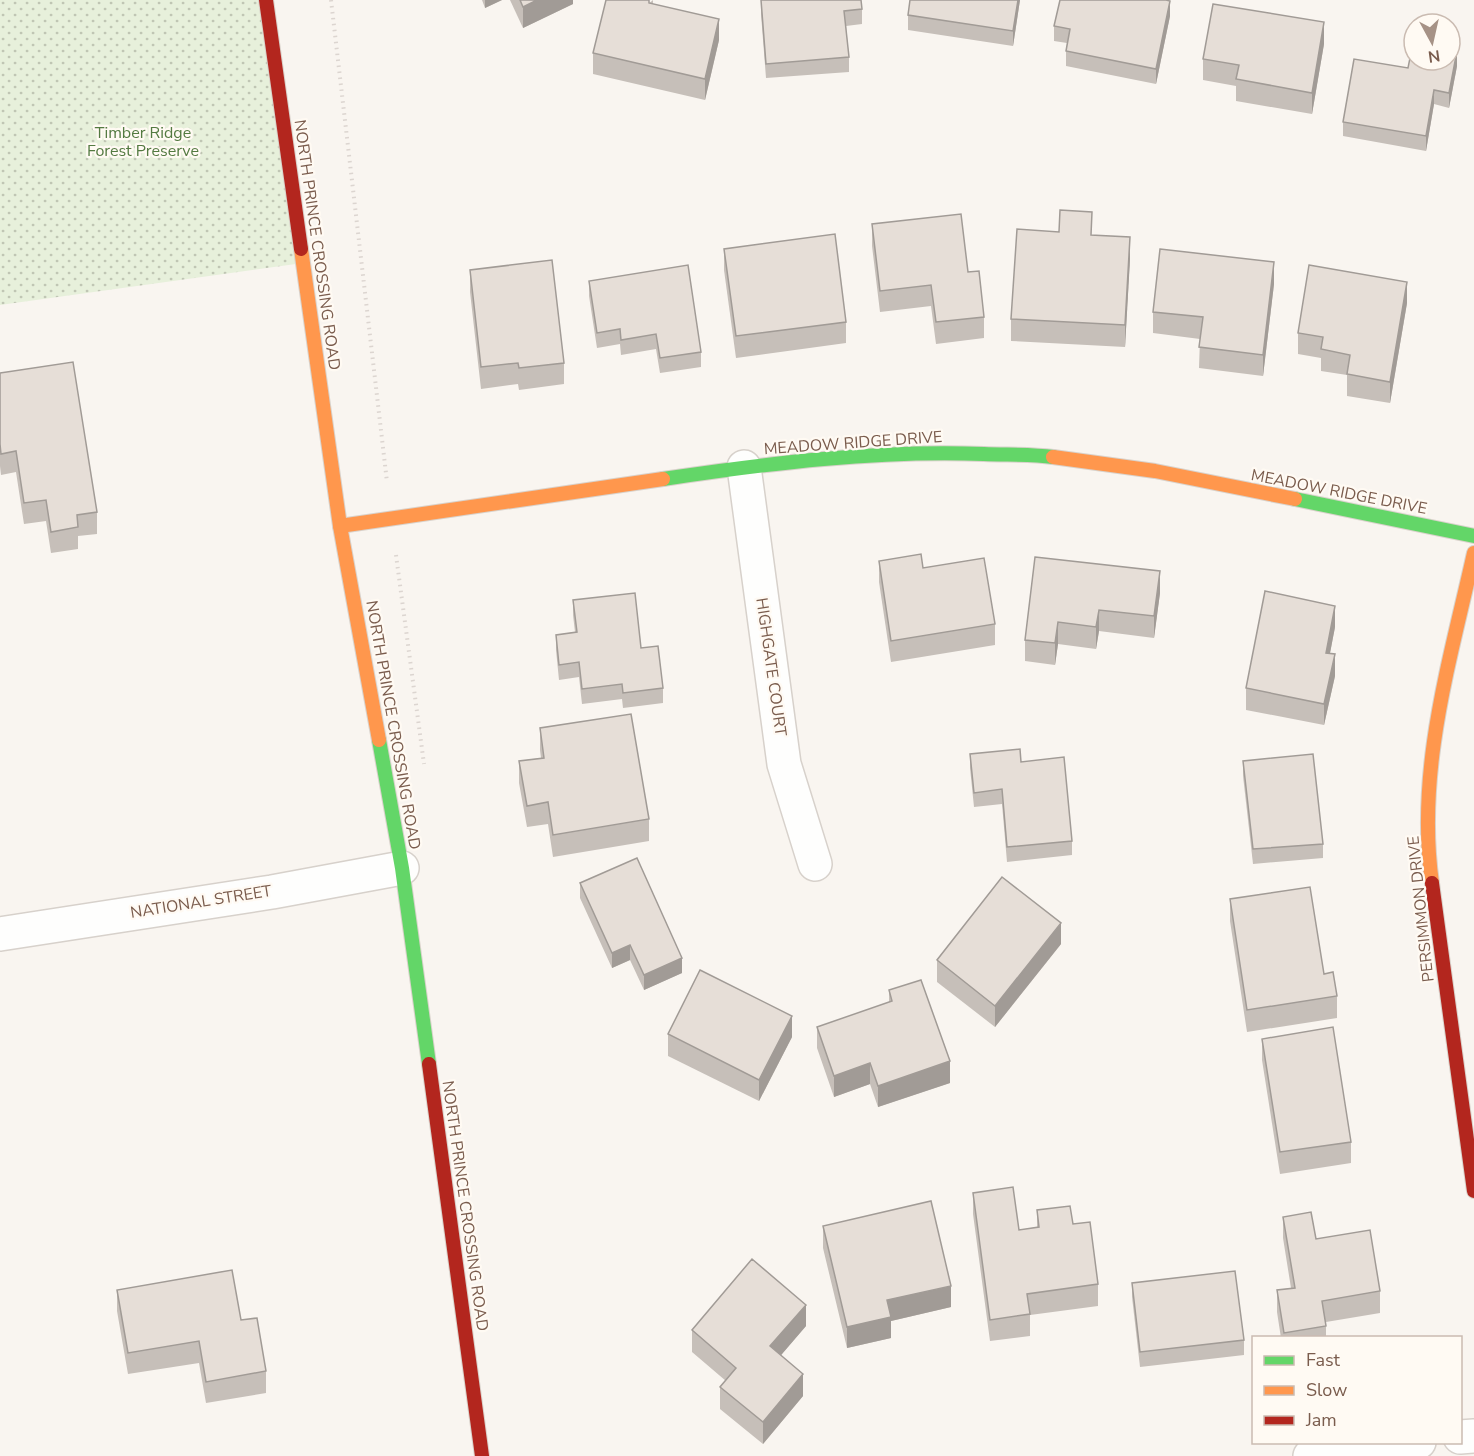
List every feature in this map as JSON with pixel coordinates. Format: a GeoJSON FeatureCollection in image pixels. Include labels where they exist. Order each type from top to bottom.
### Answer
{"type":"FeatureCollection","features":[{"type":"Feature","properties":{"kind":"street","name":"NORTH PRINCE CROSSING ROAD"},"geometry":{"type":"LineString","coordinates":[[266,0],[340,526],[402,868],[482,1456]]}},
{"type":"Feature","properties":{"kind":"street","name":"MEADOW RIDGE DRIVE"},"geometry":{"type":"LineString","coordinates":[[340,526],[744,467],[874,454],[929,452],[1047,456],[1155,471],[1474,536]]}},
{"type":"Feature","properties":{"kind":"street","name":"HIGHGATE COURT"},"geometry":{"type":"LineString","coordinates":[[744,467],[784,765],[814,864]]}},
{"type":"Feature","properties":{"kind":"street","name":"PERSIMMON DRIVE"},"geometry":{"type":"LineString","coordinates":[[1474,553],[1436,726],[1428,820],[1430,872],[1474,1191]]}},
{"type":"Feature","properties":{"kind":"street","name":"NATIONAL STREET"},"geometry":{"type":"LineString","coordinates":[[0,933],[272,892],[402,868]]}},
{"type":"Feature","properties":{"kind":"street"},"geometry":{"type":"LineString","coordinates":[[1310,1456],[1411,1444]]}},
{"type":"Feature","properties":{"kind":"path"},"geometry":{"type":"LineString","coordinates":[[331,0],[391,519],[425,768]]}},
{"type":"Feature","properties":{"kind":"green space","name":"Timber Ridge Forest Preserve"},"geometry":{"type":"Polygon","coordinates":[[[0,0],[267,0],[303,263],[0,305],[0,0]]]}},
{"type":"Feature","properties":{"kind":"building"},"geometry":{"type":"Polygon","coordinates":[[[520,0],[537,0],[523,7],[520,0]]]}},
{"type":"Feature","properties":{"kind":"building"},"geometry":{"type":"Polygon","coordinates":[[[606,0],[649,0],[649,3],[719,19],[705,79],[593,53],[606,0]]]}},
{"type":"Feature","properties":{"kind":"building"},"geometry":{"type":"Polygon","coordinates":[[[761,0],[861,0],[862,9],[844,11],[849,57],[766,64],[761,0]]]}},
{"type":"Feature","properties":{"kind":"building"},"geometry":{"type":"Polygon","coordinates":[[[910,0],[1018,0],[1013,31],[908,15],[910,0]]]}},
{"type":"Feature","properties":{"kind":"building"},"geometry":{"type":"Polygon","coordinates":[[[1060,0],[1170,1],[1156,69],[1066,51],[1070,29],[1054,26],[1060,0]]]}},
{"type":"Feature","properties":{"kind":"building"},"geometry":{"type":"Polygon","coordinates":[[[1213,4],[1324,22],[1312,93],[1236,79],[1239,65],[1203,59],[1213,4]]]}},
{"type":"Feature","properties":{"kind":"building"},"geometry":{"type":"Polygon","coordinates":[[[1354,59],[1402,67],[1402,72],[1453,72],[1449,93],[1434,90],[1426,136],[1343,122],[1354,59]]]}},
{"type":"Feature","properties":{"kind":"building"},"geometry":{"type":"Polygon","coordinates":[[[1060,210],[1092,212],[1091,235],[1130,237],[1125,325],[1011,319],[1017,229],[1059,232],[1060,210]]]}},
{"type":"Feature","properties":{"kind":"building"},"geometry":{"type":"Polygon","coordinates":[[[961,214],[968,272],[979,271],[984,317],[936,322],[931,285],[880,291],[872,224],[961,214]]]}},
{"type":"Feature","properties":{"kind":"building"},"geometry":{"type":"Polygon","coordinates":[[[835,234],[846,322],[736,336],[724,249],[835,234]]]}},
{"type":"Feature","properties":{"kind":"building"},"geometry":{"type":"Polygon","coordinates":[[[1160,249],[1274,262],[1263,355],[1199,347],[1203,317],[1153,312],[1160,249]]]}},
{"type":"Feature","properties":{"kind":"building"},"geometry":{"type":"Polygon","coordinates":[[[552,260],[564,363],[519,368],[518,363],[481,367],[470,270],[552,260]]]}},
{"type":"Feature","properties":{"kind":"building"},"geometry":{"type":"Polygon","coordinates":[[[688,265],[701,352],[660,358],[656,334],[621,340],[620,329],[597,333],[589,281],[688,265]]]}},
{"type":"Feature","properties":{"kind":"building"},"geometry":{"type":"Polygon","coordinates":[[[1309,265],[1407,282],[1390,382],[1347,374],[1350,355],[1321,349],[1323,337],[1298,333],[1309,265]]]}},
{"type":"Feature","properties":{"kind":"building"},"geometry":{"type":"Polygon","coordinates":[[[73,362],[97,512],[77,515],[78,527],[51,532],[46,500],[24,503],[16,451],[1,454],[0,373],[73,362]]]}},
{"type":"Feature","properties":{"kind":"building"},"geometry":{"type":"Polygon","coordinates":[[[921,554],[923,568],[984,558],[995,624],[891,641],[879,561],[921,554]]]}},
{"type":"Feature","properties":{"kind":"building"},"geometry":{"type":"Polygon","coordinates":[[[1035,557],[1160,571],[1154,616],[1099,610],[1096,627],[1058,622],[1055,643],[1025,640],[1035,557]]]}},
{"type":"Feature","properties":{"kind":"building"},"geometry":{"type":"Polygon","coordinates":[[[1265,591],[1335,606],[1326,653],[1335,654],[1324,704],[1246,688],[1265,591]]]}},
{"type":"Feature","properties":{"kind":"building"},"geometry":{"type":"Polygon","coordinates":[[[635,593],[641,648],[658,646],[663,688],[623,693],[622,684],[582,689],[579,662],[559,665],[556,635],[577,632],[573,600],[635,593]]]}},
{"type":"Feature","properties":{"kind":"building"},"geometry":{"type":"Polygon","coordinates":[[[631,714],[649,819],[553,835],[548,802],[527,806],[519,761],[544,758],[540,728],[631,714]]]}},
{"type":"Feature","properties":{"kind":"building"},"geometry":{"type":"Polygon","coordinates":[[[1020,749],[1021,762],[1064,757],[1072,841],[1007,847],[1002,789],[974,793],[970,754],[1020,749]]]}},
{"type":"Feature","properties":{"kind":"building"},"geometry":{"type":"Polygon","coordinates":[[[1313,754],[1323,844],[1253,849],[1243,761],[1313,754]]]}},
{"type":"Feature","properties":{"kind":"building"},"geometry":{"type":"Polygon","coordinates":[[[637,858],[682,958],[644,975],[630,945],[612,953],[580,883],[637,858]]]}},
{"type":"Feature","properties":{"kind":"building"},"geometry":{"type":"Polygon","coordinates":[[[1002,877],[1061,923],[995,1006],[937,960],[1002,877]]]}},
{"type":"Feature","properties":{"kind":"building"},"geometry":{"type":"Polygon","coordinates":[[[1310,887],[1324,974],[1333,972],[1337,996],[1247,1010],[1230,899],[1310,887]]]}},
{"type":"Feature","properties":{"kind":"building"},"geometry":{"type":"Polygon","coordinates":[[[700,970],[792,1016],[759,1080],[668,1034],[700,970]]]}},
{"type":"Feature","properties":{"kind":"building"},"geometry":{"type":"Polygon","coordinates":[[[921,980],[950,1061],[878,1086],[870,1063],[834,1076],[817,1027],[892,1001],[889,990],[921,980]]]}},
{"type":"Feature","properties":{"kind":"building"},"geometry":{"type":"Polygon","coordinates":[[[1333,1027],[1351,1142],[1280,1152],[1262,1039],[1333,1027]]]}},
{"type":"Feature","properties":{"kind":"building"},"geometry":{"type":"Polygon","coordinates":[[[1013,1187],[1019,1230],[1039,1227],[1037,1210],[1070,1206],[1073,1224],[1090,1222],[1098,1284],[1027,1294],[1030,1314],[990,1320],[973,1193],[1013,1187]]]}},
{"type":"Feature","properties":{"kind":"building"},"geometry":{"type":"Polygon","coordinates":[[[931,1201],[951,1286],[887,1300],[891,1317],[847,1327],[823,1226],[931,1201]]]}},
{"type":"Feature","properties":{"kind":"building"},"geometry":{"type":"Polygon","coordinates":[[[1311,1212],[1316,1239],[1370,1230],[1380,1291],[1322,1301],[1326,1326],[1284,1333],[1277,1290],[1295,1288],[1283,1217],[1311,1212]]]}},
{"type":"Feature","properties":{"kind":"building"},"geometry":{"type":"Polygon","coordinates":[[[752,1259],[806,1305],[770,1346],[803,1374],[763,1422],[720,1387],[736,1368],[692,1330],[752,1259]]]}},
{"type":"Feature","properties":{"kind":"building"},"geometry":{"type":"Polygon","coordinates":[[[232,1270],[241,1320],[257,1318],[266,1371],[206,1382],[199,1341],[128,1353],[117,1290],[232,1270]]]}},
{"type":"Feature","properties":{"kind":"building"},"geometry":{"type":"Polygon","coordinates":[[[1235,1271],[1244,1340],[1140,1352],[1132,1283],[1235,1271]]]}},
{"type":"Feature","properties":{"kind":"traffic: fast"},"geometry":{"type":"LineString","coordinates":[[663,479],[783,463],[864,456],[944,453],[1053,457]]}},
{"type":"Feature","properties":{"kind":"traffic: fast"},"geometry":{"type":"LineString","coordinates":[[1295,499],[1474,536]]}},
{"type":"Feature","properties":{"kind":"traffic: fast"},"geometry":{"type":"LineString","coordinates":[[379,740],[402,868],[429,1064]]}},
{"type":"Feature","properties":{"kind":"traffic: slow"},"geometry":{"type":"LineString","coordinates":[[301,249],[340,526],[379,740]]}},
{"type":"Feature","properties":{"kind":"traffic: slow"},"geometry":{"type":"LineString","coordinates":[[1053,457],[1155,471],[1295,499]]}},
{"type":"Feature","properties":{"kind":"traffic: slow"},"geometry":{"type":"LineString","coordinates":[[340,526],[663,479]]}},
{"type":"Feature","properties":{"kind":"traffic: slow"},"geometry":{"type":"LineString","coordinates":[[1432,883],[1428,841],[1428,799],[1432,758],[1446,675],[1474,553]]}},
{"type":"Feature","properties":{"kind":"traffic: jam"},"geometry":{"type":"LineString","coordinates":[[266,0],[301,249]]}},
{"type":"Feature","properties":{"kind":"traffic: jam"},"geometry":{"type":"LineString","coordinates":[[1432,883],[1474,1191]]}},
{"type":"Feature","properties":{"kind":"traffic: jam"},"geometry":{"type":"LineString","coordinates":[[429,1064],[482,1456]]}}]}
